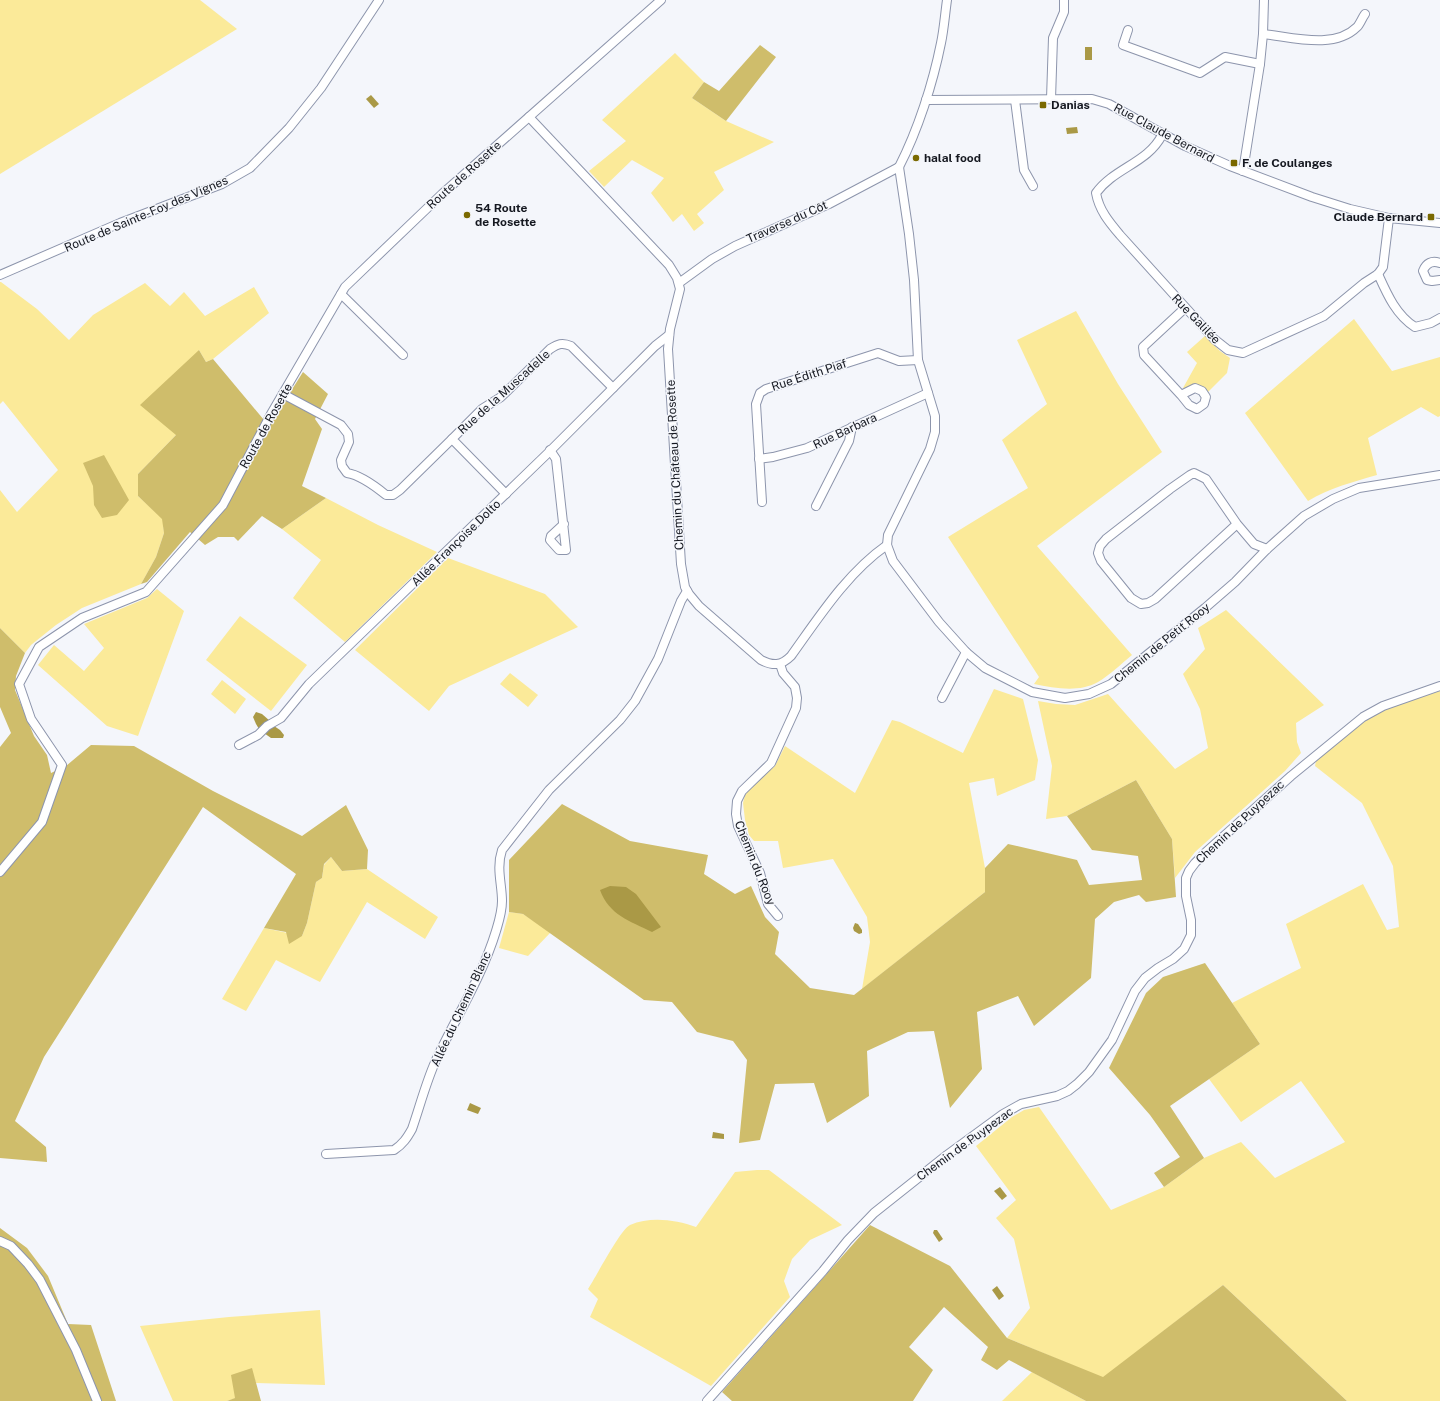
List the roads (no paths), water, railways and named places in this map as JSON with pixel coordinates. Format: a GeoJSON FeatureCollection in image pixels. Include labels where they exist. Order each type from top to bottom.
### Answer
{"type":"FeatureCollection","features":[{"type":"Feature","properties":{"kind":"street","name":"Route de Sainte-Foy des Vignes"},"geometry":{"type":"LineString","coordinates":[[0,275],[120,223],[222,184],[250,168],[289,128],[321,88],[379,0]]}},
{"type":"Feature","properties":{"kind":"street","name":"Route de Rosette"},"geometry":{"type":"LineString","coordinates":[[0,872],[42,822],[62,765],[31,719],[19,684],[39,646],[82,618],[146,592],[223,505],[283,394],[345,287],[442,194],[660,0]]}},
{"type":"Feature","properties":{"kind":"street"},"geometry":{"type":"LineString","coordinates":[[780,664],[791,656],[820,615],[858,570],[874,554],[887,545],[888,534],[930,449],[935,432],[935,416],[918,360],[913,268],[899,167],[926,100],[941,42],[947,0]]}},
{"type":"Feature","properties":{"kind":"street"},"geometry":{"type":"LineString","coordinates":[[1051,100],[1054,38],[1064,12],[1064,0]]}},
{"type":"Feature","properties":{"kind":"street"},"geometry":{"type":"LineString","coordinates":[[1243,171],[1260,64],[1264,0]]}},
{"type":"Feature","properties":{"kind":"street"},"geometry":{"type":"LineString","coordinates":[[1263,34],[1322,41],[1329,40],[1343,37],[1357,27],[1365,14]]}},
{"type":"Feature","properties":{"kind":"street"},"geometry":{"type":"LineString","coordinates":[[1128,30],[1123,45],[1200,73],[1225,58],[1260,64]]}},
{"type":"Feature","properties":{"kind":"street","name":"Rue Claude Bernard"},"geometry":{"type":"LineString","coordinates":[[926,100],[1092,99],[1109,104],[1184,146],[1243,171],[1338,205],[1389,218],[1440,223]]}},
{"type":"Feature","properties":{"kind":"street"},"geometry":{"type":"LineString","coordinates":[[1016,100],[1024,170],[1033,186]]}},
{"type":"Feature","properties":{"kind":"street"},"geometry":{"type":"LineString","coordinates":[[529,117],[664,260],[679,283]]}},
{"type":"Feature","properties":{"kind":"street","name":"Rue Galilée"},"geometry":{"type":"LineString","coordinates":[[1162,134],[1158,142],[1149,152],[1103,184],[1096,193],[1098,204],[1120,235],[1214,339],[1228,350],[1243,353],[1324,316],[1364,283],[1378,274]]}},
{"type":"Feature","properties":{"kind":"street","name":"Traverse du Côt"},"geometry":{"type":"LineString","coordinates":[[679,283],[712,259],[735,246],[829,204],[899,167]]}},
{"type":"Feature","properties":{"kind":"street"},"geometry":{"type":"LineString","coordinates":[[1389,218],[1383,267],[1378,274],[1393,304],[1405,321],[1415,328],[1431,323],[1440,318]]}},
{"type":"Feature","properties":{"kind":"street"},"geometry":{"type":"LineString","coordinates":[[1440,263],[1435,261],[1430,262],[1426,265],[1423,271],[1427,280],[1440,280]]}},
{"type":"Feature","properties":{"kind":"street","name":"Chemin du Château de Rosette"},"geometry":{"type":"LineString","coordinates":[[679,283],[680,289],[669,335],[668,349],[681,564],[685,587],[687,592],[699,606],[751,652],[767,663],[780,664]]}},
{"type":"Feature","properties":{"kind":"street"},"geometry":{"type":"LineString","coordinates":[[341,294],[402,355]]}},
{"type":"Feature","properties":{"kind":"street"},"geometry":{"type":"LineString","coordinates":[[1181,395],[1144,356],[1143,347],[1186,308]]}},
{"type":"Feature","properties":{"kind":"street","name":"Allée Françoise Dolto"},"geometry":{"type":"LineString","coordinates":[[239,745],[258,735],[267,726],[281,718],[309,684],[506,494],[655,346],[669,335]]}},
{"type":"Feature","properties":{"kind":"street","name":"Rue de la Muscadelle"},"geometry":{"type":"LineString","coordinates":[[506,494],[452,439],[482,409],[501,397],[557,344],[566,344],[571,346],[613,388]]}},
{"type":"Feature","properties":{"kind":"street","name":"Rue Édith Piaf"},"geometry":{"type":"LineString","coordinates":[[762,502],[756,404],[760,393],[766,389],[878,353],[899,361],[918,360]]}},
{"type":"Feature","properties":{"kind":"street","name":"Rue Barbara"},"geometry":{"type":"LineString","coordinates":[[759,459],[781,456],[807,448],[928,393]]}},
{"type":"Feature","properties":{"kind":"street"},"geometry":{"type":"LineString","coordinates":[[283,394],[341,425],[348,434],[349,442],[341,460],[342,466],[347,473],[354,474],[378,488],[386,495],[393,495],[400,490],[452,439]]}},
{"type":"Feature","properties":{"kind":"street"},"geometry":{"type":"LineString","coordinates":[[816,506],[849,441],[852,427]]}},
{"type":"Feature","properties":{"kind":"street"},"geometry":{"type":"LineString","coordinates":[[550,450],[556,459],[564,524]]}},
{"type":"Feature","properties":{"kind":"street"},"geometry":{"type":"LineString","coordinates":[[1237,524],[1178,579],[1155,599],[1148,603],[1141,604],[1131,598],[1101,561],[1098,553],[1100,546],[1106,539],[1170,489],[1194,473],[1206,479],[1237,524],[1254,544],[1266,548]]}},
{"type":"Feature","properties":{"kind":"street","name":"Chemin de Petit Rooy"},"geometry":{"type":"LineString","coordinates":[[887,545],[893,561],[939,622],[966,652],[985,668],[1032,692],[1065,698],[1089,694],[1111,684],[1235,582],[1266,548],[1304,516],[1333,499],[1359,488],[1440,475]]}},
{"type":"Feature","properties":{"kind":"street","name":"Allée du Chemin Blanc"},"geometry":{"type":"LineString","coordinates":[[326,1154],[394,1150],[401,1146],[407,1138],[412,1129],[435,1062],[477,980],[496,932],[501,912],[502,900],[498,873],[499,860],[502,850],[549,790],[620,720],[635,701],[658,659],[678,607],[687,592]]}},
{"type":"Feature","properties":{"kind":"street"},"geometry":{"type":"LineString","coordinates":[[942,698],[966,652]]}},
{"type":"Feature","properties":{"kind":"street","name":"Chemin du Rooy"},"geometry":{"type":"LineString","coordinates":[[778,916],[768,904],[760,873],[738,826],[736,814],[737,801],[742,791],[771,762],[796,708],[797,698],[795,687],[783,673],[780,664]]}},
{"type":"Feature","properties":{"kind":"street","name":"Chemin de Puypezac"},"geometry":{"type":"LineString","coordinates":[[708,1401],[823,1271],[848,1240],[874,1213],[947,1155],[1003,1114],[1021,1104],[1057,1096],[1068,1091],[1085,1076],[1112,1040],[1135,991],[1145,978],[1173,959],[1184,948],[1191,935],[1191,920],[1186,896],[1186,878],[1195,863],[1206,852],[1290,776],[1363,717],[1383,706],[1440,686]]}},
{"type":"Feature","properties":{"kind":"street"},"geometry":{"type":"LineString","coordinates":[[0,1241],[11,1246],[28,1264],[40,1280],[76,1350],[97,1401]]}},
{"type":"Feature","properties":{"kind":"place","name":"Danias"},"geometry":{"type":"Point","coordinates":[1043,105]}},
{"type":"Feature","properties":{"kind":"place","name":"halal food"},"geometry":{"type":"Point","coordinates":[916,158]}},
{"type":"Feature","properties":{"kind":"place","name":"F. de Coulanges"},"geometry":{"type":"Point","coordinates":[1234,163]}},
{"type":"Feature","properties":{"kind":"place","name":"54 Route de Rosette"},"geometry":{"type":"Point","coordinates":[467,215]}},
{"type":"Feature","properties":{"kind":"place","name":"Claude Bernard"},"geometry":{"type":"Point","coordinates":[1431,217]}}]}
